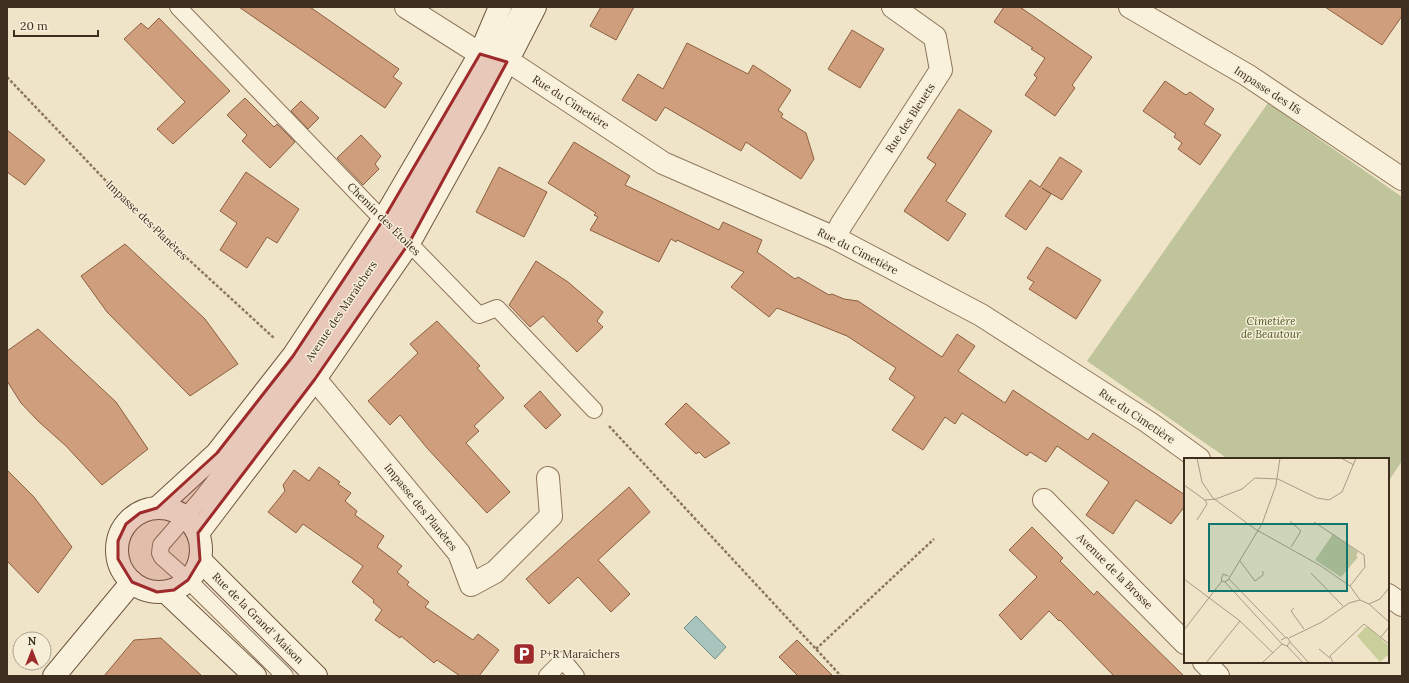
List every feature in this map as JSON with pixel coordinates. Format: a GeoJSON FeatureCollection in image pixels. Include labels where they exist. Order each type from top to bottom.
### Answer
{"type":"FeatureCollection","features":[{"type":"Feature","properties":{"kind":"street","name":"Rue du Cimetière"},"geometry":{"type":"LineString","coordinates":[[406,7],[494,58],[555,91],[663,163],[835,238],[981,316],[1148,422],[1198,458]]}},
{"type":"Feature","properties":{"kind":"street","name":"Avenue des Maraîchers"},"geometry":{"type":"LineString","coordinates":[[157,508],[216,453],[293,356],[396,231],[475,124],[494,58],[500,7]]}},
{"type":"Feature","properties":{"kind":"street","name":"Avenue des Maraîchers"},"geometry":{"type":"LineString","coordinates":[[191,525],[315,379],[396,231],[494,58],[535,7]]}},
{"type":"Feature","properties":{"kind":"street","name":"Rue des Bleuets"},"geometry":{"type":"LineString","coordinates":[[835,238],[841,226],[941,70],[935,37],[893,7]]}},
{"type":"Feature","properties":{"kind":"street","name":"Impasse des Ifs"},"geometry":{"type":"LineString","coordinates":[[1130,7],[1247,75],[1402,179]]}},
{"type":"Feature","properties":{"kind":"street","name":"Impasse des Planètes"},"geometry":{"type":"LineString","coordinates":[[315,379],[459,553],[471,584],[495,572],[551,516],[548,478]]}},
{"type":"Feature","properties":{"kind":"street","name":"Avenue de la Brosse"},"geometry":{"type":"LineString","coordinates":[[1044,500],[1184,642]]}},
{"type":"Feature","properties":{"kind":"street"},"geometry":{"type":"LineString","coordinates":[[157,508],[172,510],[191,525],[202,551],[198,568],[188,580],[174,590],[166,592],[148,591],[139,587],[126,576],[118,559],[117,550],[121,532],[126,524],[140,513],[157,508]]}},
{"type":"Feature","properties":{"kind":"street","name":"Rue de la Grand' Maison"},"geometry":{"type":"LineString","coordinates":[[200,560],[316,676]]}},
{"type":"Feature","properties":{"kind":"street"},"geometry":{"type":"LineString","coordinates":[[54,676],[132,582]]}},
{"type":"Feature","properties":{"kind":"street"},"geometry":{"type":"LineString","coordinates":[[166,592],[255,676]]}},
{"type":"Feature","properties":{"kind":"street"},"geometry":{"type":"LineString","coordinates":[[1389,596],[1402,605]]}},
{"type":"Feature","properties":{"kind":"street"},"geometry":{"type":"LineString","coordinates":[[1205,663],[1218,676]]}},
{"type":"Feature","properties":{"kind":"lane","name":"Chemin des Étoiles"},"geometry":{"type":"LineString","coordinates":[[178,7],[479,316],[497,308],[594,410]]}},
{"type":"Feature","properties":{"kind":"lane","name":"Avenue des Maraîchers"},"geometry":{"type":"LineString","coordinates":[[494,58],[520,7]]}},
{"type":"Feature","properties":{"kind":"lane","name":"Avenue des Maraîchers"},"geometry":{"type":"LineString","coordinates":[[188,580],[162,557],[160,548],[163,542],[191,525],[211,486],[322,343],[396,231]]}},
{"type":"Feature","properties":{"kind":"lane","name":"Rue de la Grand' Maison"},"geometry":{"type":"LineString","coordinates":[[188,580],[285,676]]}},
{"type":"Feature","properties":{"kind":"lane"},"geometry":{"type":"LineString","coordinates":[[547,676],[563,660],[576,676]]}},
{"type":"Feature","properties":{"kind":"path","name":"Impasse des Planètes"},"geometry":{"type":"LineString","coordinates":[[7,77],[127,203],[293,356]]}},
{"type":"Feature","properties":{"kind":"path"},"geometry":{"type":"LineString","coordinates":[[594,410],[841,676]]}},
{"type":"Feature","properties":{"kind":"path"},"geometry":{"type":"LineString","coordinates":[[816,649],[934,539]]}},
{"type":"Feature","properties":{"kind":"highlighted area"},"geometry":{"type":"Polygon","coordinates":[[[480,54],[507,62],[409,243],[315,379],[198,533],[200,560],[188,580],[174,590],[157,592],[132,582],[118,559],[118,541],[126,524],[140,513],[157,508],[217,453],[293,356],[383,220],[480,54]]]}},
{"type":"Feature","properties":{"kind":"green space","name":"Cimetière de Beautour"},"geometry":{"type":"Polygon","coordinates":[[[1268,103],[1402,197],[1402,461],[1389,480],[1389,458],[1227,458],[1087,361],[1268,103]]]}},
{"type":"Feature","properties":{"kind":"water"},"geometry":{"type":"Polygon","coordinates":[[[696,616],[726,647],[715,659],[684,628],[696,616]]]}},
{"type":"Feature","properties":{"kind":"building"},"geometry":{"type":"Polygon","coordinates":[[[239,7],[310,7],[399,69],[393,77],[402,83],[385,108],[239,7]]]}},
{"type":"Feature","properties":{"kind":"building"},"geometry":{"type":"Polygon","coordinates":[[[601,7],[634,7],[616,40],[590,26],[601,7]]]}},
{"type":"Feature","properties":{"kind":"building"},"geometry":{"type":"Polygon","coordinates":[[[1004,7],[1020,7],[1092,57],[1072,85],[1075,88],[1055,116],[1025,95],[1037,78],[1034,75],[1045,58],[1031,49],[1033,48],[994,22],[1004,7]]]}},
{"type":"Feature","properties":{"kind":"building"},"geometry":{"type":"Polygon","coordinates":[[[1325,7],[1402,7],[1402,16],[1382,45],[1325,7]]]}},
{"type":"Feature","properties":{"kind":"building"},"geometry":{"type":"Polygon","coordinates":[[[159,18],[230,91],[173,144],[157,129],[185,102],[124,39],[141,23],[148,29],[159,18]]]}},
{"type":"Feature","properties":{"kind":"building"},"geometry":{"type":"Polygon","coordinates":[[[852,30],[884,49],[860,88],[828,69],[852,30]]]}},
{"type":"Feature","properties":{"kind":"building"},"geometry":{"type":"Polygon","coordinates":[[[687,43],[748,74],[753,65],[791,90],[778,110],[783,114],[781,117],[806,133],[814,159],[801,179],[746,142],[741,151],[665,107],[656,121],[622,100],[638,74],[663,89],[687,43]]]}},
{"type":"Feature","properties":{"kind":"building"},"geometry":{"type":"Polygon","coordinates":[[[1165,81],[1186,95],[1190,92],[1214,109],[1204,124],[1221,135],[1200,165],[1178,149],[1182,143],[1174,137],[1176,134],[1143,111],[1165,81]]]}},
{"type":"Feature","properties":{"kind":"building"},"geometry":{"type":"Polygon","coordinates":[[[245,98],[274,127],[277,124],[295,142],[270,168],[242,141],[247,135],[227,115],[245,98]]]}},
{"type":"Feature","properties":{"kind":"building"},"geometry":{"type":"Polygon","coordinates":[[[301,101],[319,118],[308,129],[291,111],[301,101]]]}},
{"type":"Feature","properties":{"kind":"building"},"geometry":{"type":"Polygon","coordinates":[[[959,109],[992,131],[946,201],[966,214],[948,241],[904,211],[936,164],[927,158],[959,109]]]}},
{"type":"Feature","properties":{"kind":"building"},"geometry":{"type":"Polygon","coordinates":[[[7,130],[45,160],[25,185],[7,172],[7,130]]]}},
{"type":"Feature","properties":{"kind":"building"},"geometry":{"type":"Polygon","coordinates":[[[361,135],[381,156],[375,164],[379,169],[363,185],[337,158],[361,135]]]}},
{"type":"Feature","properties":{"kind":"building"},"geometry":{"type":"Polygon","coordinates":[[[574,142],[630,176],[625,185],[719,230],[723,222],[762,240],[757,252],[795,279],[798,277],[829,295],[832,294],[844,299],[858,301],[942,357],[957,334],[975,346],[958,371],[1005,403],[1013,390],[1088,440],[1093,433],[1184,494],[1184,507],[1171,524],[1136,500],[1113,534],[1086,515],[1109,482],[1057,446],[1046,462],[1030,452],[1027,456],[962,413],[955,424],[945,417],[923,450],[892,430],[915,397],[889,379],[896,368],[847,336],[777,308],[769,317],[731,287],[744,272],[677,240],[676,242],[671,239],[659,262],[590,230],[598,217],[594,215],[596,213],[548,183],[574,142]]]}},
{"type":"Feature","properties":{"kind":"building"},"geometry":{"type":"Polygon","coordinates":[[[1060,157],[1082,171],[1062,200],[1042,188],[1051,194],[1026,230],[1005,216],[1030,180],[1040,187],[1060,157]]]}},
{"type":"Feature","properties":{"kind":"building"},"geometry":{"type":"Polygon","coordinates":[[[499,167],[547,192],[524,237],[476,212],[499,167]]]}},
{"type":"Feature","properties":{"kind":"building"},"geometry":{"type":"Polygon","coordinates":[[[246,172],[299,209],[277,243],[267,237],[247,268],[220,250],[237,223],[220,211],[246,172]]]}},
{"type":"Feature","properties":{"kind":"building"},"geometry":{"type":"Polygon","coordinates":[[[125,244],[205,319],[238,364],[190,396],[107,312],[81,276],[125,244]]]}},
{"type":"Feature","properties":{"kind":"building"},"geometry":{"type":"Polygon","coordinates":[[[1047,247],[1101,280],[1076,319],[1029,289],[1034,282],[1027,278],[1047,247]]]}},
{"type":"Feature","properties":{"kind":"building"},"geometry":{"type":"Polygon","coordinates":[[[536,261],[568,282],[603,312],[597,321],[603,327],[577,352],[543,316],[530,327],[509,305],[536,261]]]}},
{"type":"Feature","properties":{"kind":"building"},"geometry":{"type":"Polygon","coordinates":[[[437,321],[480,366],[477,368],[504,398],[474,426],[479,431],[466,443],[510,492],[487,513],[427,448],[400,415],[390,425],[368,401],[418,353],[410,344],[437,321]]]}},
{"type":"Feature","properties":{"kind":"building"},"geometry":{"type":"Polygon","coordinates":[[[38,329],[116,402],[148,449],[102,485],[66,446],[38,421],[21,403],[7,381],[7,351],[38,329]]]}},
{"type":"Feature","properties":{"kind":"building"},"geometry":{"type":"Polygon","coordinates":[[[540,391],[561,415],[546,429],[524,406],[540,391]]]}},
{"type":"Feature","properties":{"kind":"building"},"geometry":{"type":"Polygon","coordinates":[[[686,403],[730,443],[705,458],[699,452],[696,454],[665,424],[686,403]]]}},
{"type":"Feature","properties":{"kind":"building"},"geometry":{"type":"Polygon","coordinates":[[[319,467],[340,482],[338,484],[351,493],[345,501],[357,511],[355,515],[384,536],[377,547],[402,566],[397,572],[409,582],[407,585],[429,602],[425,607],[473,640],[478,634],[499,650],[479,676],[460,676],[437,660],[434,663],[401,636],[400,638],[375,620],[382,610],[373,602],[374,600],[352,582],[363,566],[303,524],[296,533],[268,512],[285,491],[283,485],[294,470],[309,481],[319,467]]]}},
{"type":"Feature","properties":{"kind":"building"},"geometry":{"type":"Polygon","coordinates":[[[7,470],[34,497],[72,547],[38,593],[7,561],[7,470]]]}},
{"type":"Feature","properties":{"kind":"building"},"geometry":{"type":"Polygon","coordinates":[[[629,487],[650,512],[598,560],[630,594],[611,612],[578,577],[549,604],[526,579],[629,487]]]}},
{"type":"Feature","properties":{"kind":"building"},"geometry":{"type":"Polygon","coordinates":[[[1032,527],[1063,558],[1060,561],[1094,595],[1097,591],[1184,676],[1114,676],[1060,620],[1059,621],[1049,611],[1021,640],[999,615],[1037,577],[1009,550],[1032,527]]]}},
{"type":"Feature","properties":{"kind":"building"},"geometry":{"type":"Polygon","coordinates":[[[161,638],[202,676],[104,676],[134,640],[161,638]]]}},
{"type":"Feature","properties":{"kind":"building"},"geometry":{"type":"Polygon","coordinates":[[[797,640],[833,676],[798,676],[779,657],[797,640]]]}},
{"type":"Feature","properties":{"kind":"place","name":"P+R Maraîchers"},"geometry":{"type":"Point","coordinates":[524,654]}}]}
